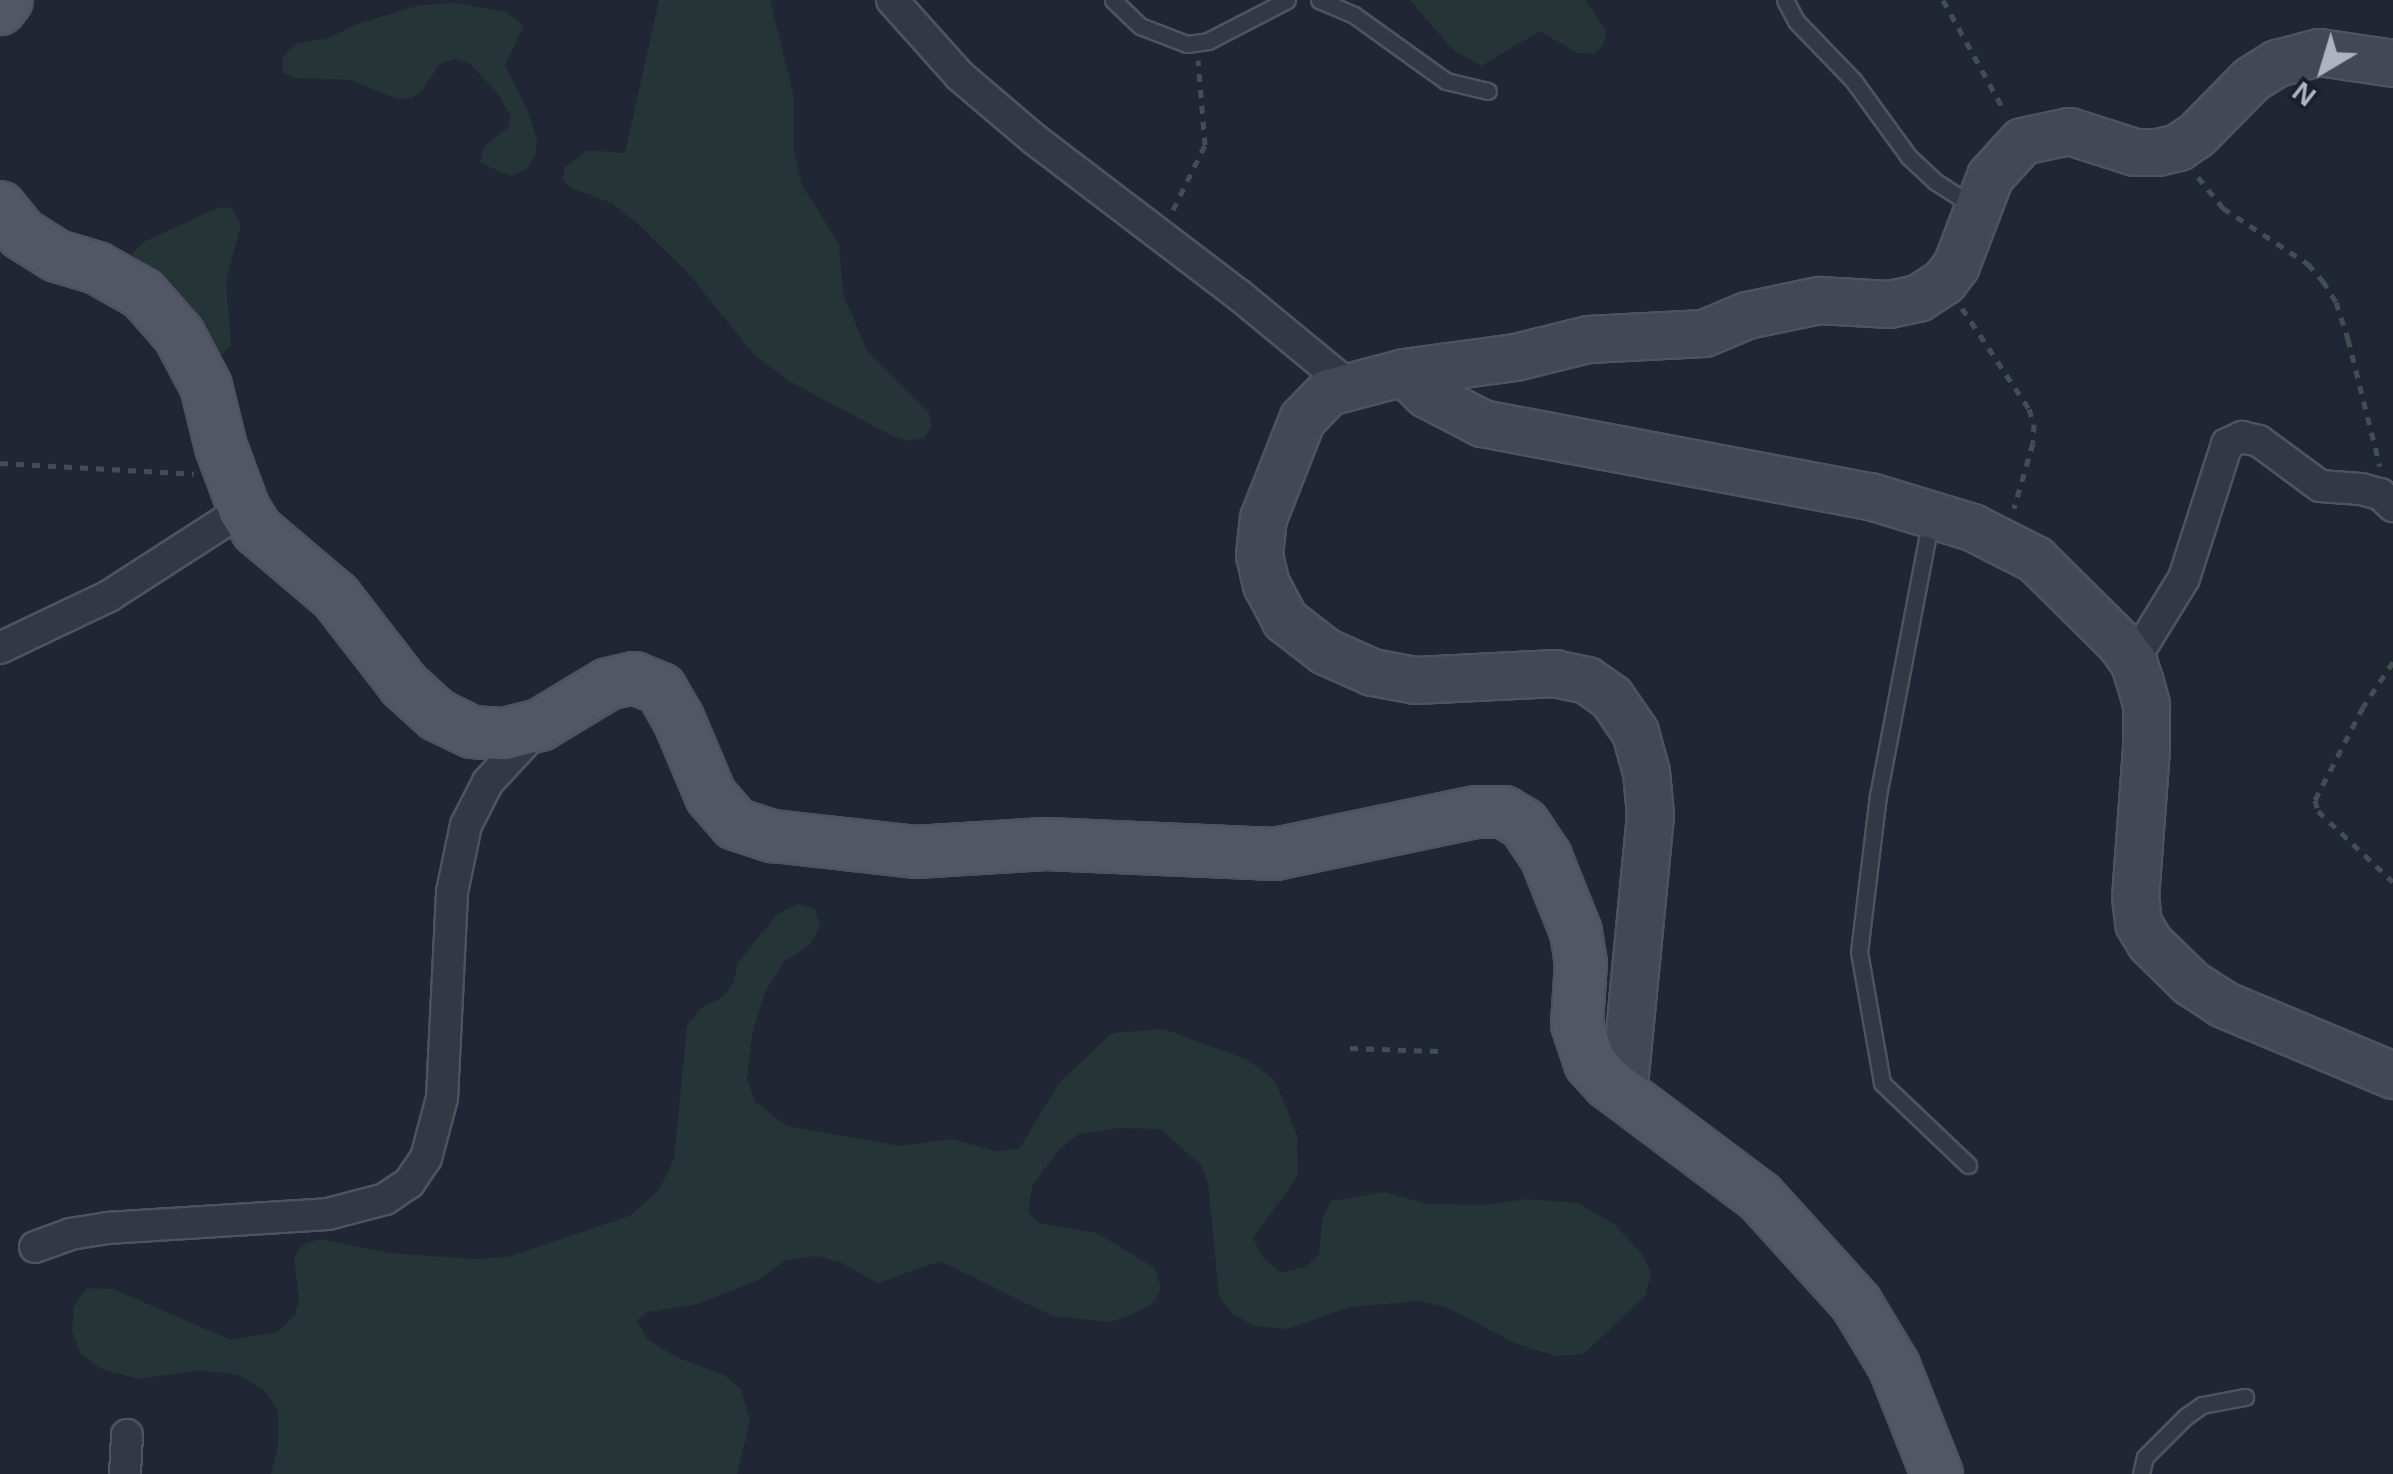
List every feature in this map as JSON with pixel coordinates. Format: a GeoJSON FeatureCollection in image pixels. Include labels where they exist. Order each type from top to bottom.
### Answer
{"type":"FeatureCollection","features":[{"type":"Feature","properties":{"kind":"main road"},"geometry":{"type":"LineString","coordinates":[[0,9],[7,0]]}},
{"type":"Feature","properties":{"kind":"main road"},"geometry":{"type":"LineString","coordinates":[[1623,1095],[1650,815],[1646,772],[1635,732],[1611,697],[1587,680],[1555,672],[1457,681],[1372,672],[1325,651],[1284,620],[1266,585],[1259,555],[1263,518],[1302,419],[1328,392],[1404,372],[1515,357],[1588,339],[1704,333],[1747,315],[1819,300],[1889,304],[1918,298],[1944,281],[1956,265],[1990,176],[2022,141],[2069,132],[2136,152],[2178,147],[2196,135],[2251,79],[2277,63],[2319,52],[2393,63]]}},
{"type":"Feature","properties":{"kind":"main road"},"geometry":{"type":"LineString","coordinates":[[0,207],[22,234],[46,249],[97,268],[142,294],[180,336],[206,386],[238,493],[257,530],[336,597],[404,685],[437,715],[472,732],[504,734],[540,725],[608,684],[634,678],[661,689],[678,718],[711,796],[735,824],[773,836],[915,852],[1046,844],[1275,854],[1476,812],[1504,812],[1524,824],[1546,857],[1576,932],[1581,962],[1576,1024],[1590,1063],[1623,1095],[1760,1197],[1856,1302],[1894,1366],[1937,1474]]}},
{"type":"Feature","properties":{"kind":"main road"},"geometry":{"type":"LineString","coordinates":[[1404,372],[1426,394],[1482,423],[1870,496],[2004,540],[2036,559],[2087,608],[2133,661],[2146,706],[2134,897],[2138,923],[2150,943],[2191,983],[2224,1004],[2393,1075]]}},
{"type":"Feature","properties":{"kind":"street"},"geometry":{"type":"LineString","coordinates":[[892,0],[960,76],[1347,384]]}},
{"type":"Feature","properties":{"kind":"street"},"geometry":{"type":"LineString","coordinates":[[2133,661],[2184,578],[2227,444],[2242,436],[2259,441],[2320,486],[2389,495]]}},
{"type":"Feature","properties":{"kind":"street"},"geometry":{"type":"LineString","coordinates":[[0,648],[109,596],[238,493]]}},
{"type":"Feature","properties":{"kind":"street"},"geometry":{"type":"LineString","coordinates":[[35,1247],[70,1234],[108,1228],[328,1214],[385,1199],[409,1183],[426,1158],[442,1098],[452,892],[466,825],[488,782],[540,725]]}},
{"type":"Feature","properties":{"kind":"street"},"geometry":{"type":"LineString","coordinates":[[125,1474],[127,1436]]}},
{"type":"Feature","properties":{"kind":"lane"},"geometry":{"type":"LineString","coordinates":[[1113,0],[1140,26],[1163,37],[1195,43],[1228,32],[1271,4],[1287,0]]}},
{"type":"Feature","properties":{"kind":"lane"},"geometry":{"type":"LineString","coordinates":[[1319,0],[1354,15],[1446,81],[1488,91]]}},
{"type":"Feature","properties":{"kind":"lane"},"geometry":{"type":"LineString","coordinates":[[1785,0],[1796,22],[1853,80],[1910,156],[1936,182],[1978,209]]}},
{"type":"Feature","properties":{"kind":"lane"},"geometry":{"type":"LineString","coordinates":[[1932,514],[1878,795],[1860,952],[1882,1082],[1968,1165]]}},
{"type":"Feature","properties":{"kind":"lane"},"geometry":{"type":"LineString","coordinates":[[2141,1474],[2145,1457],[2184,1417],[2220,1399],[2246,1398]]}},
{"type":"Feature","properties":{"kind":"path"},"geometry":{"type":"LineString","coordinates":[[1942,0],[2022,141]]}},
{"type":"Feature","properties":{"kind":"path"},"geometry":{"type":"LineString","coordinates":[[1158,234],[1189,185],[1205,145],[1195,43]]}},
{"type":"Feature","properties":{"kind":"path"},"geometry":{"type":"LineString","coordinates":[[2178,147],[2224,208],[2308,264],[2329,292],[2348,340],[2389,495]]}},
{"type":"Feature","properties":{"kind":"path"},"geometry":{"type":"LineString","coordinates":[[1944,281],[2019,392],[2034,424],[2033,444],[2004,540]]}},
{"type":"Feature","properties":{"kind":"path"},"geometry":{"type":"LineString","coordinates":[[0,463],[238,493]]}},
{"type":"Feature","properties":{"kind":"path"},"geometry":{"type":"LineString","coordinates":[[2393,662],[2363,707],[2314,800],[2318,811],[2393,882]]}},
{"type":"Feature","properties":{"kind":"path"},"geometry":{"type":"LineString","coordinates":[[1350,1048],[1438,1051]]}},
{"type":"Feature","properties":{"kind":"shaded area"},"geometry":{"type":"Polygon","coordinates":[[[659,0],[770,0],[794,97],[794,151],[802,185],[839,244],[843,294],[868,352],[929,413],[932,427],[923,438],[909,441],[892,436],[789,381],[753,353],[688,273],[638,224],[612,203],[573,189],[563,181],[564,168],[587,150],[625,153],[659,0]]]}},
{"type":"Feature","properties":{"kind":"shaded area"},"geometry":{"type":"Polygon","coordinates":[[[1410,0],[1585,0],[1607,31],[1603,46],[1593,54],[1577,53],[1540,31],[1481,66],[1451,48],[1410,0]]]}},
{"type":"Feature","properties":{"kind":"shaded area"},"geometry":{"type":"Polygon","coordinates":[[[456,3],[506,12],[524,26],[505,65],[527,109],[537,140],[536,153],[527,169],[511,176],[480,163],[484,147],[508,128],[511,117],[498,94],[469,63],[454,59],[440,64],[412,98],[397,99],[351,80],[295,78],[283,73],[282,57],[297,43],[326,39],[357,24],[420,5],[456,3]]]}},
{"type":"Feature","properties":{"kind":"shaded area"},"geometry":{"type":"Polygon","coordinates":[[[220,207],[232,208],[241,224],[226,281],[231,345],[216,361],[139,271],[132,254],[143,242],[220,207]]]}},
{"type":"Feature","properties":{"kind":"shaded area"},"geometry":{"type":"Polygon","coordinates":[[[798,904],[815,909],[820,926],[810,945],[785,961],[765,992],[752,1035],[747,1079],[755,1102],[787,1126],[900,1146],[951,1139],[996,1151],[1019,1149],[1059,1083],[1112,1033],[1163,1029],[1246,1059],[1275,1080],[1297,1135],[1298,1176],[1253,1238],[1263,1258],[1281,1273],[1306,1267],[1319,1254],[1323,1216],[1331,1201],[1384,1192],[1427,1204],[1486,1205],[1526,1199],[1578,1203],[1614,1224],[1643,1255],[1651,1274],[1645,1296],[1584,1354],[1557,1356],[1519,1345],[1446,1307],[1420,1301],[1350,1307],[1288,1329],[1254,1326],[1232,1313],[1219,1296],[1208,1183],[1201,1165],[1161,1129],[1119,1128],[1079,1134],[1061,1148],[1033,1184],[1028,1212],[1038,1223],[1097,1233],[1155,1268],[1161,1288],[1155,1301],[1138,1312],[1111,1322],[1052,1316],[940,1261],[878,1283],[840,1262],[817,1256],[786,1260],[757,1281],[697,1304],[648,1312],[637,1320],[646,1338],[676,1357],[724,1375],[741,1389],[750,1421],[737,1474],[271,1474],[278,1446],[278,1410],[263,1389],[238,1375],[200,1370],[139,1379],[102,1369],[80,1353],[72,1330],[74,1305],[87,1288],[113,1289],[231,1340],[278,1332],[295,1315],[299,1299],[294,1257],[302,1245],[320,1239],[389,1253],[473,1259],[507,1257],[629,1216],[659,1190],[674,1159],[687,1025],[700,1009],[721,998],[734,982],[738,963],[776,915],[798,904]]]}}]}
